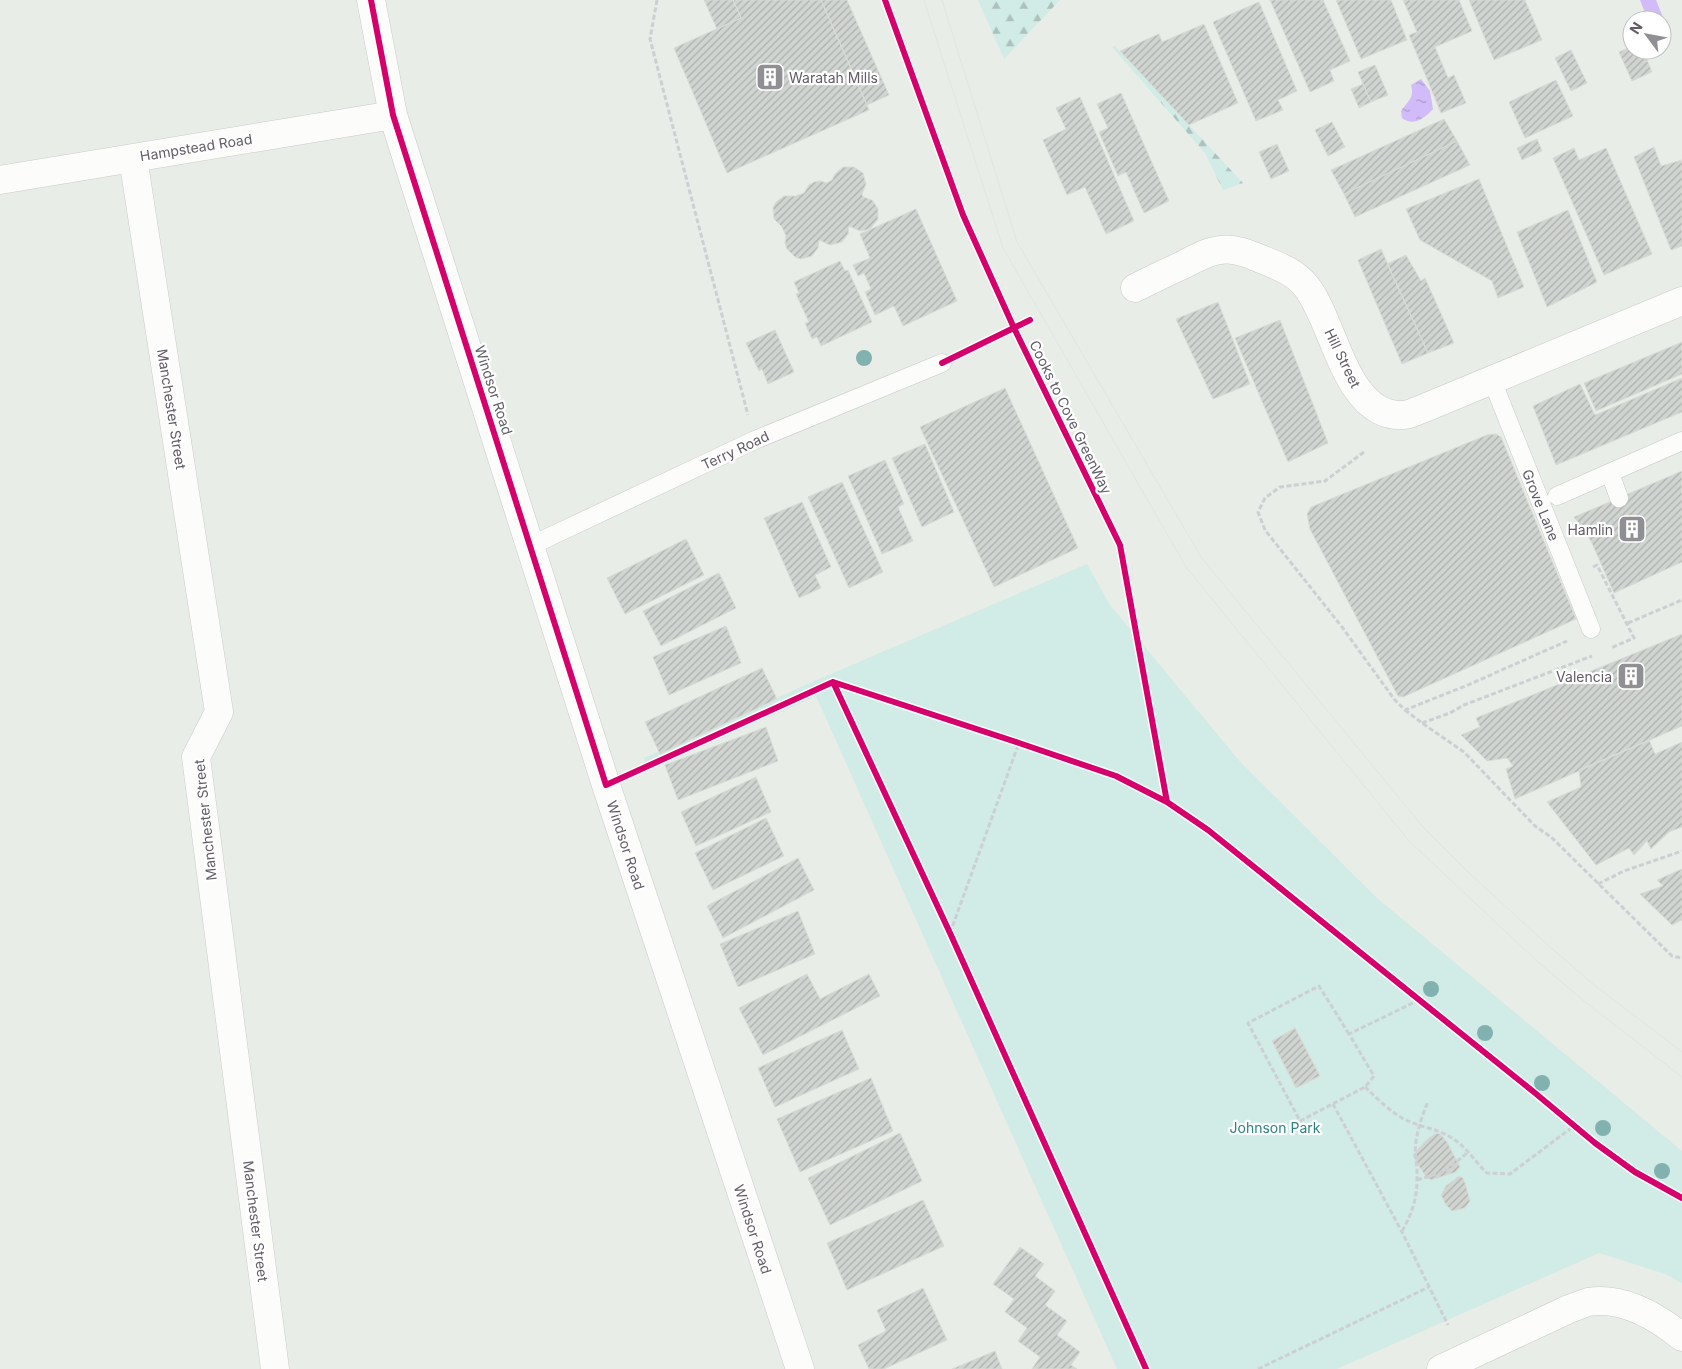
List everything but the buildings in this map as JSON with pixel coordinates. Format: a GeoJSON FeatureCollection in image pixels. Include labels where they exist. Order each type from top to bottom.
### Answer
{"type":"FeatureCollection","features":[{"type":"Feature","properties":{"kind":"street","name":"Windsor Road"},"geometry":{"type":"LineString","coordinates":[[371,0],[393,115],[606,785],[800,1369]]}},
{"type":"Feature","properties":{"kind":"street","name":"Hampstead Road"},"geometry":{"type":"LineString","coordinates":[[0,180],[393,115]]}},
{"type":"Feature","properties":{"kind":"street","name":"Manchester Street"},"geometry":{"type":"LineString","coordinates":[[133,158],[219,712],[196,757],[275,1369]]}},
{"type":"Feature","properties":{"kind":"street","name":"Hill Street"},"geometry":{"type":"LineString","coordinates":[[1135,288],[1203,255],[1221,250],[1240,251],[1292,273],[1306,286],[1316,301],[1356,388],[1367,402],[1385,413],[1404,415],[1422,410],[1682,301]]}},
{"type":"Feature","properties":{"kind":"street"},"geometry":{"type":"LineString","coordinates":[[1441,1369],[1569,1309],[1588,1302],[1607,1301],[1626,1304],[1648,1314],[1682,1337]]}},
{"type":"Feature","properties":{"kind":"lane","name":"Terry Road"},"geometry":{"type":"LineString","coordinates":[[530,546],[755,440],[942,363]]}},
{"type":"Feature","properties":{"kind":"lane","name":"Grove Lane"},"geometry":{"type":"LineString","coordinates":[[1492,380],[1591,629]]}},
{"type":"Feature","properties":{"kind":"lane"},"geometry":{"type":"LineString","coordinates":[[1557,496],[1682,441]]}},
{"type":"Feature","properties":{"kind":"lane"},"geometry":{"type":"LineString","coordinates":[[1610,473],[1619,498]]}},
{"type":"Feature","properties":{"kind":"path"},"geometry":{"type":"LineString","coordinates":[[657,0],[650,39],[755,440]]}},
{"type":"Feature","properties":{"kind":"path"},"geometry":{"type":"LineString","coordinates":[[1364,452],[1325,481],[1280,487],[1265,498],[1258,512],[1265,530],[1342,627],[1394,699],[1422,723],[1464,752],[1535,826],[1551,837],[1672,956],[1682,958]]}},
{"type":"Feature","properties":{"kind":"path"},"geometry":{"type":"LineString","coordinates":[[1609,648],[1634,638],[1628,623],[1682,600]]}},
{"type":"Feature","properties":{"kind":"path"},"geometry":{"type":"LineString","coordinates":[[1405,710],[1478,681],[1591,629]]}},
{"type":"Feature","properties":{"kind":"path"},"geometry":{"type":"LineString","coordinates":[[1422,723],[1595,654]]}},
{"type":"Feature","properties":{"kind":"path"},"geometry":{"type":"LineString","coordinates":[[1010,740],[1029,746]]}},
{"type":"Feature","properties":{"kind":"path"},"geometry":{"type":"LineString","coordinates":[[950,932],[1020,743]]}},
{"type":"Feature","properties":{"kind":"path"},"geometry":{"type":"LineString","coordinates":[[1598,884],[1624,871],[1682,851]]}},
{"type":"Feature","properties":{"kind":"path"},"geometry":{"type":"LineString","coordinates":[[946,924],[954,942]]}},
{"type":"Feature","properties":{"kind":"path"},"geometry":{"type":"LineString","coordinates":[[1319,986],[1374,1076],[1365,1087],[1300,1121],[1248,1023],[1319,986]]}},
{"type":"Feature","properties":{"kind":"path"},"geometry":{"type":"LineString","coordinates":[[1412,994],[1426,1006]]}},
{"type":"Feature","properties":{"kind":"path"},"geometry":{"type":"LineString","coordinates":[[1349,1034],[1419,1000]]}},
{"type":"Feature","properties":{"kind":"path"},"geometry":{"type":"LineString","coordinates":[[1365,1087],[1408,1121],[1443,1132],[1461,1144],[1487,1173],[1510,1174],[1574,1126]]}},
{"type":"Feature","properties":{"kind":"path"},"geometry":{"type":"LineString","coordinates":[[1402,1232],[1413,1209],[1418,1180],[1416,1143],[1419,1125],[1428,1101]]}},
{"type":"Feature","properties":{"kind":"path"},"geometry":{"type":"LineString","coordinates":[[1333,1104],[1402,1232],[1448,1325]]}},
{"type":"Feature","properties":{"kind":"path"},"geometry":{"type":"LineString","coordinates":[[1568,1120],[1581,1131]]}},
{"type":"Feature","properties":{"kind":"path"},"geometry":{"type":"LineString","coordinates":[[1418,1180],[1446,1171],[1468,1152]]}},
{"type":"Feature","properties":{"kind":"path"},"geometry":{"type":"LineString","coordinates":[[1258,1369],[1429,1287]]}},
{"type":"Feature","properties":{"kind":"green space"},"geometry":{"type":"Polygon","coordinates":[[[978,0],[1060,0],[1004,59],[978,0]]]}},
{"type":"Feature","properties":{"kind":"green space"},"geometry":{"type":"Polygon","coordinates":[[[1115,46],[1243,183],[1223,190],[1205,153],[1112,47],[1115,46]]]}},
{"type":"Feature","properties":{"kind":"green space","name":"Johnson Park"},"geometry":{"type":"Polygon","coordinates":[[[1087,564],[1110,605],[1242,764],[1377,898],[1682,1151],[1682,1283],[1665,1274],[1599,1253],[1337,1369],[1117,1369],[816,696],[649,771],[644,758],[810,683],[1087,564]]]}},
{"type":"Feature","properties":{"kind":"water"},"geometry":{"type":"Polygon","coordinates":[[[1640,0],[1656,0],[1660,10],[1644,10],[1640,0]]]}},
{"type":"Feature","properties":{"kind":"water"},"geometry":{"type":"Polygon","coordinates":[[[1421,79],[1430,91],[1433,109],[1419,120],[1406,121],[1402,118],[1401,111],[1411,97],[1411,85],[1421,79]]]}},
{"type":"Feature","properties":{"kind":"tram line"},"geometry":{"type":"LineString","coordinates":[[924,0],[1003,248],[1186,567],[1409,841],[1538,962],[1584,1001],[1682,1077]]}},
{"type":"Feature","properties":{"kind":"tram line"},"geometry":{"type":"LineString","coordinates":[[942,0],[1017,242],[1201,557],[1423,827],[1469,873],[1550,947],[1593,984],[1682,1052]]}},
{"type":"Feature","properties":{"kind":"cycle path"},"geometry":{"type":"LineString","coordinates":[[371,0],[393,115],[606,785],[833,682],[1116,776],[1167,802],[1208,830],[1595,1143],[1635,1172],[1682,1198]]}},
{"type":"Feature","properties":{"kind":"cycle path","name":"Cooks to Cove GreenWay"},"geometry":{"type":"LineString","coordinates":[[885,0],[963,215],[1014,328],[1120,545],[1167,802]]}},
{"type":"Feature","properties":{"kind":"cycle path"},"geometry":{"type":"LineString","coordinates":[[942,363],[1030,320]]}},
{"type":"Feature","properties":{"kind":"cycle path"},"geometry":{"type":"LineString","coordinates":[[833,682],[950,933],[1146,1369]]}},
{"type":"Feature","properties":{"kind":"place","name":"Waratah Mills"},"geometry":{"type":"Point","coordinates":[770,77]}},
{"type":"Feature","properties":{"kind":"place","name":"Hamlin"},"geometry":{"type":"Point","coordinates":[1632,529]}},
{"type":"Feature","properties":{"kind":"place","name":"Valencia"},"geometry":{"type":"Point","coordinates":[1631,676]}}]}
